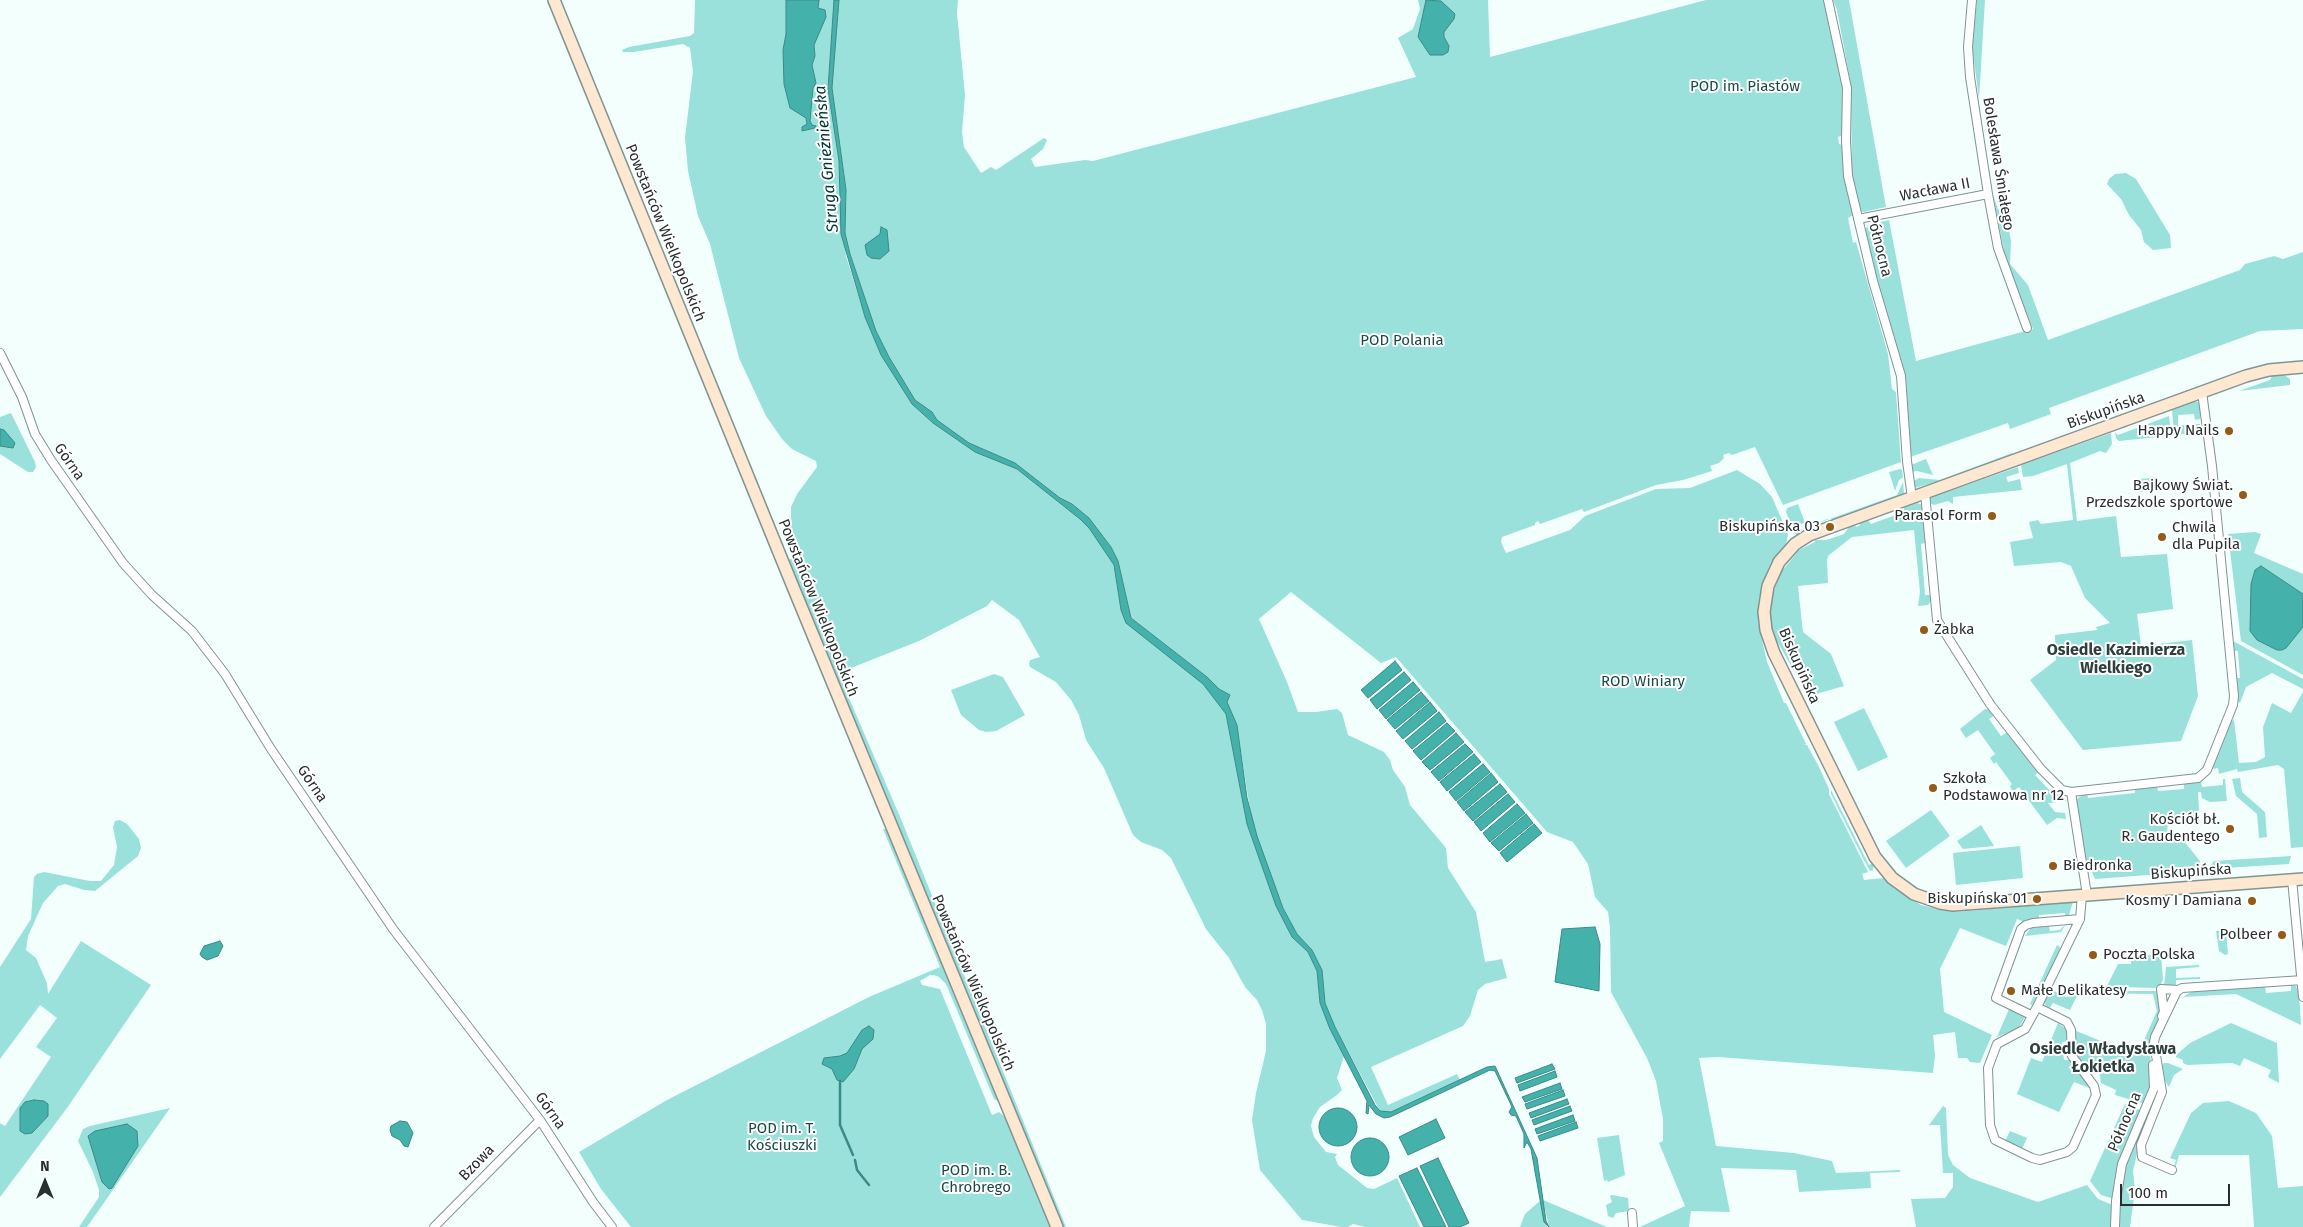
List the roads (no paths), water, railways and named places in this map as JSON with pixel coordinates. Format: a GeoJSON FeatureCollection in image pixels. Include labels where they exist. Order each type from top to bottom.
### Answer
{"type":"FeatureCollection","features":[{"type":"Feature","properties":{"kind":"street","name":"Powstańców Wielkopolskich"},"geometry":{"type":"LineString","coordinates":[[554,0],[1057,1227]]}},
{"type":"Feature","properties":{"kind":"street","name":"Północna"},"geometry":{"type":"LineString","coordinates":[[1828,0],[1847,88],[1846,154],[1848,176],[1873,280],[1901,376],[1907,462],[1912,498]]}},
{"type":"Feature","properties":{"kind":"street","name":"Bolesława Śmiałego"},"geometry":{"type":"LineString","coordinates":[[1972,0],[1968,39],[1970,77],[1988,194],[1998,248],[2027,328]]}},
{"type":"Feature","properties":{"kind":"street","name":"Wacława II"},"geometry":{"type":"LineString","coordinates":[[1858,219],[1988,194]]}},
{"type":"Feature","properties":{"kind":"street","name":"Górna"},"geometry":{"type":"LineString","coordinates":[[0,353],[22,397],[41,445],[123,563],[142,585],[192,631],[226,674],[276,756],[393,929],[540,1120],[593,1202],[612,1227]]}},
{"type":"Feature","properties":{"kind":"street","name":"Biskupińska"},"geometry":{"type":"LineString","coordinates":[[2298,879],[1953,905],[1926,899],[1902,886],[1882,868],[1875,857],[1774,653],[1766,630],[1764,603],[1772,577],[1786,553],[1795,544],[1809,535],[2257,372],[2303,367]]}},
{"type":"Feature","properties":{"kind":"street"},"geometry":{"type":"LineString","coordinates":[[1926,493],[1937,620],[1967,670],[2019,743],[2041,769],[2062,790],[2070,792],[2198,778],[2207,770],[2233,706],[2234,696],[2212,466],[2202,392]]}},
{"type":"Feature","properties":{"kind":"street"},"geometry":{"type":"LineString","coordinates":[[2037,1007],[2067,1022],[2070,1030],[2072,1056],[2094,1086],[2096,1095],[2073,1147],[2066,1152],[2040,1160],[1995,1140],[1990,1125],[1990,1061],[2000,1041],[2020,1032],[2024,1028],[2037,1007],[2080,919],[2084,895],[2070,792]]}},
{"type":"Feature","properties":{"kind":"street"},"geometry":{"type":"LineString","coordinates":[[2298,879],[2303,998]]}},
{"type":"Feature","properties":{"kind":"street"},"geometry":{"type":"LineString","coordinates":[[2031,1015],[1996,998],[2021,929],[2032,923],[2080,919]]}},
{"type":"Feature","properties":{"kind":"street"},"geometry":{"type":"LineString","coordinates":[[2172,1170],[2142,1157],[2141,1145],[2162,1092],[2154,1043],[2155,1037],[2179,990],[2302,980]]}},
{"type":"Feature","properties":{"kind":"street","name":"Północna"},"geometry":{"type":"LineString","coordinates":[[2115,1227],[2116,1201],[2125,1156],[2154,1088],[2151,1042],[2164,1012],[2161,989],[2179,990]]}},
{"type":"Feature","properties":{"kind":"street","name":"Bzowa"},"geometry":{"type":"LineString","coordinates":[[434,1227],[540,1120]]}},
{"type":"Feature","properties":{"kind":"street"},"geometry":{"type":"LineString","coordinates":[[1632,1213],[1633,1227]]}},
{"type":"Feature","properties":{"kind":"waterway"},"geometry":{"type":"LineString","coordinates":[[840,1081],[840,1125],[853,1155]]}},
{"type":"Feature","properties":{"kind":"waterway"},"geometry":{"type":"LineString","coordinates":[[855,1160],[857,1170],[869,1185]]}},
{"type":"Feature","properties":{"kind":"place","name":"Happy Nails"},"geometry":{"type":"Point","coordinates":[2229,431]}},
{"type":"Feature","properties":{"kind":"place","name":"Bajkowy Świat. Przedszkole sportowe"},"geometry":{"type":"Point","coordinates":[2243,495]}},
{"type":"Feature","properties":{"kind":"place","name":"Parasol Form"},"geometry":{"type":"Point","coordinates":[1992,516]}},
{"type":"Feature","properties":{"kind":"place","name":"Biskupińska 03"},"geometry":{"type":"Point","coordinates":[1830,527]}},
{"type":"Feature","properties":{"kind":"place","name":"Chwila dla Pupila"},"geometry":{"type":"Point","coordinates":[2162,537]}},
{"type":"Feature","properties":{"kind":"place","name":"Żabka"},"geometry":{"type":"Point","coordinates":[1924,630]}},
{"type":"Feature","properties":{"kind":"place","name":"Szkoła Podstawowa nr 12"},"geometry":{"type":"Point","coordinates":[1933,788]}},
{"type":"Feature","properties":{"kind":"place","name":"Kościół bł. R. Gaudentego"},"geometry":{"type":"Point","coordinates":[2230,829]}},
{"type":"Feature","properties":{"kind":"place","name":"Biedronka"},"geometry":{"type":"Point","coordinates":[2053,866]}},
{"type":"Feature","properties":{"kind":"place","name":"Biskupińska 01"},"geometry":{"type":"Point","coordinates":[2037,899]}},
{"type":"Feature","properties":{"kind":"place","name":"Kosmy I Damiana"},"geometry":{"type":"Point","coordinates":[2252,901]}},
{"type":"Feature","properties":{"kind":"place","name":"Polbeer"},"geometry":{"type":"Point","coordinates":[2282,935]}},
{"type":"Feature","properties":{"kind":"place","name":"Poczta Polska"},"geometry":{"type":"Point","coordinates":[2093,955]}},
{"type":"Feature","properties":{"kind":"place","name":"Małe Delikatesy"},"geometry":{"type":"Point","coordinates":[2011,991]}},
{"type":"Feature","properties":{"kind":"district","name":"Osiedle Kazimierza Wielkiego"},"geometry":{"type":"Point","coordinates":[2116,660]}},
{"type":"Feature","properties":{"kind":"district","name":"Osiedle Władysława Łokietka"},"geometry":{"type":"Point","coordinates":[2103,1059]}},
{"type":"Feature","properties":{"kind":"park label","name":"POD im. Piastów"},"geometry":{"type":"Point","coordinates":[1745,87]}},
{"type":"Feature","properties":{"kind":"park label","name":"POD Polania"},"geometry":{"type":"Point","coordinates":[1402,341]}},
{"type":"Feature","properties":{"kind":"park label","name":"ROD Winiary"},"geometry":{"type":"Point","coordinates":[1643,682]}},
{"type":"Feature","properties":{"kind":"park label","name":"POD im. T. Kościuszki"},"geometry":{"type":"Point","coordinates":[782,1138]}},
{"type":"Feature","properties":{"kind":"park label","name":"POD im. B. Chrobrego"},"geometry":{"type":"Point","coordinates":[976,1180]}},
{"type":"Feature","properties":{"kind":"water label","name":"Struga Gnieźnieńska"},"geometry":{"type":"Point","coordinates":[827,159]}}]}
